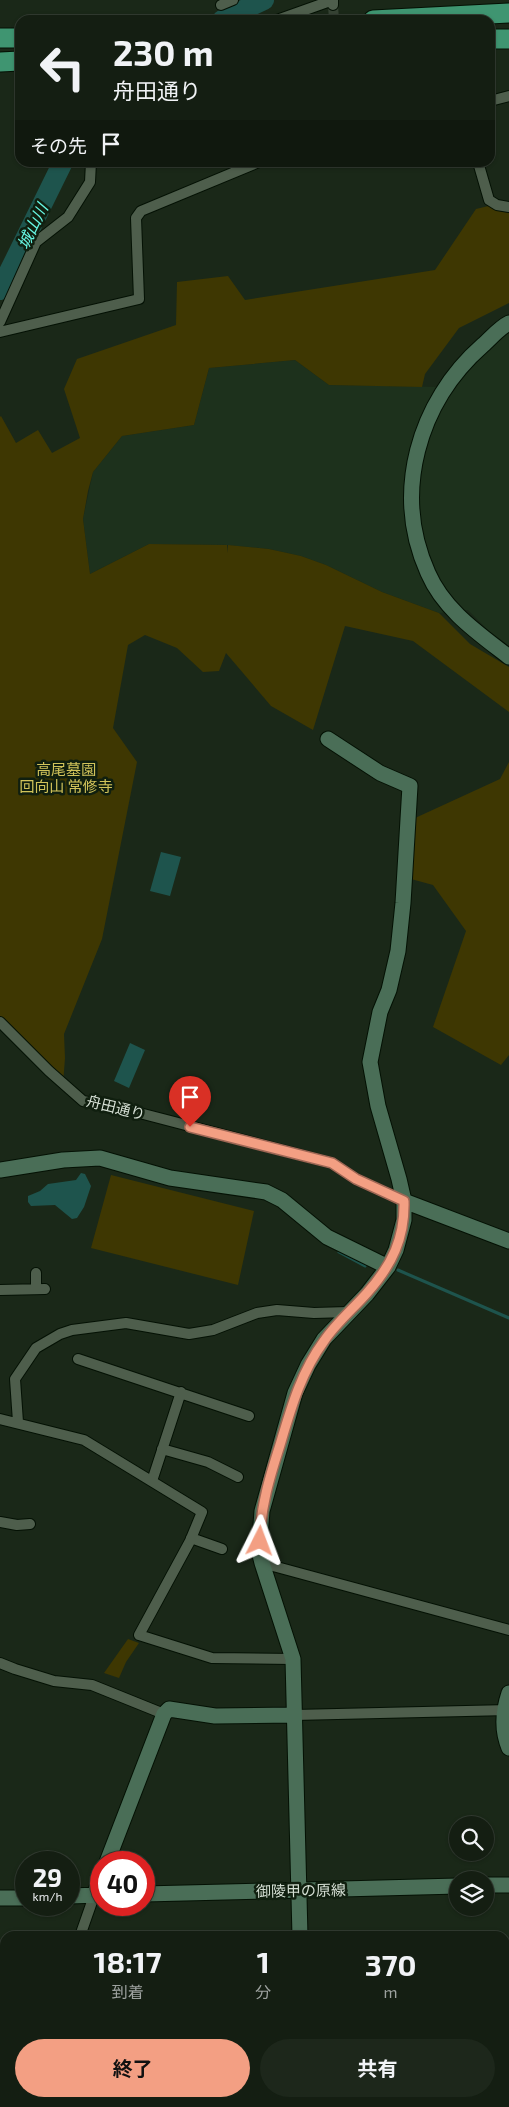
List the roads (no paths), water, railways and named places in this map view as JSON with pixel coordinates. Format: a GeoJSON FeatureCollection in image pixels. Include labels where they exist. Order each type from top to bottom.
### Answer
{"type":"FeatureCollection","features":[{"type":"Feature","properties":{"kind":"highway"},"geometry":{"type":"LineString","coordinates":[[470,15],[509,13]]}},
{"type":"Feature","properties":{"kind":"highway"},"geometry":{"type":"LineString","coordinates":[[0,38],[15,38]]}},
{"type":"Feature","properties":{"kind":"highway"},"geometry":{"type":"LineString","coordinates":[[495,40],[509,39]]}},
{"type":"Feature","properties":{"kind":"highway"},"geometry":{"type":"LineString","coordinates":[[0,62],[15,61]]}},
{"type":"Feature","properties":{"kind":"street"},"geometry":{"type":"LineString","coordinates":[[221,5],[234,0]]}},
{"type":"Feature","properties":{"kind":"street"},"geometry":{"type":"LineString","coordinates":[[292,15],[333,1]]}},
{"type":"Feature","properties":{"kind":"street"},"geometry":{"type":"LineString","coordinates":[[495,100],[509,96]]}},
{"type":"Feature","properties":{"kind":"street"},"geometry":{"type":"LineString","coordinates":[[0,322],[36,242],[68,217],[90,182],[91,167]]}},
{"type":"Feature","properties":{"kind":"street"},"geometry":{"type":"LineString","coordinates":[[0,332],[139,300],[136,218],[141,211],[247,167]]}},
{"type":"Feature","properties":{"kind":"street"},"geometry":{"type":"LineString","coordinates":[[479,167],[489,200],[509,208]]}},
{"type":"Feature","properties":{"kind":"street"},"geometry":{"type":"LineString","coordinates":[[509,323],[470,357],[452,376],[434,404],[419,445],[413,482],[412,508],[417,539],[428,573],[442,596],[464,622],[509,657]]}},
{"type":"Feature","properties":{"kind":"street"},"geometry":{"type":"LineString","coordinates":[[300,1931],[293,1659],[259,1551],[262,1511],[296,1394],[308,1365],[324,1339],[367,1294],[388,1266],[396,1250],[404,1220],[404,1201],[378,1106],[370,1062],[380,1012],[389,990],[398,951],[403,903],[410,786],[380,773],[328,739]]}},
{"type":"Feature","properties":{"kind":"street","name":"舟田通り"},"geometry":{"type":"LineString","coordinates":[[0,1022],[49,1071],[83,1101],[128,1110],[332,1163],[356,1179],[404,1201],[509,1242]]}},
{"type":"Feature","properties":{"kind":"street"},"geometry":{"type":"LineString","coordinates":[[0,1170],[63,1160],[100,1158],[170,1178],[266,1192],[282,1200],[326,1237],[388,1266]]}},
{"type":"Feature","properties":{"kind":"street"},"geometry":{"type":"LineString","coordinates":[[0,1290],[41,1289],[36,1273]]}},
{"type":"Feature","properties":{"kind":"street"},"geometry":{"type":"LineString","coordinates":[[18,1422],[15,1379],[36,1348],[60,1334],[72,1330],[126,1323],[189,1334],[213,1330],[257,1313],[277,1310],[314,1313],[348,1312]]}},
{"type":"Feature","properties":{"kind":"street"},"geometry":{"type":"LineString","coordinates":[[78,1359],[249,1416]]}},
{"type":"Feature","properties":{"kind":"street"},"geometry":{"type":"LineString","coordinates":[[152,1482],[181,1392]]}},
{"type":"Feature","properties":{"kind":"street"},"geometry":{"type":"LineString","coordinates":[[0,1419],[84,1440],[202,1512],[139,1635],[212,1658],[293,1659]]}},
{"type":"Feature","properties":{"kind":"street"},"geometry":{"type":"LineString","coordinates":[[162,1449],[208,1462],[238,1477]]}},
{"type":"Feature","properties":{"kind":"street"},"geometry":{"type":"LineString","coordinates":[[0,1522],[18,1525],[30,1524]]}},
{"type":"Feature","properties":{"kind":"street"},"geometry":{"type":"LineString","coordinates":[[190,1538],[222,1549]]}},
{"type":"Feature","properties":{"kind":"street"},"geometry":{"type":"LineString","coordinates":[[262,1564],[509,1630]]}},
{"type":"Feature","properties":{"kind":"street"},"geometry":{"type":"LineString","coordinates":[[0,1663],[14,1670],[54,1681],[92,1685],[164,1714]]}},
{"type":"Feature","properties":{"kind":"street"},"geometry":{"type":"LineString","coordinates":[[509,1693],[505,1738],[509,1748]]}},
{"type":"Feature","properties":{"kind":"street"},"geometry":{"type":"LineString","coordinates":[[111,1851],[164,1714],[169,1709],[215,1716],[294,1716],[506,1710]]}},
{"type":"Feature","properties":{"kind":"street"},"geometry":{"type":"LineString","coordinates":[[494,1886],[509,1885]]}},
{"type":"Feature","properties":{"kind":"street","name":"御陵甲の原線"},"geometry":{"type":"LineString","coordinates":[[155,1894],[449,1886]]}},
{"type":"Feature","properties":{"kind":"street"},"geometry":{"type":"LineString","coordinates":[[0,1898],[15,1898]]}},
{"type":"Feature","properties":{"kind":"street"},"geometry":{"type":"LineString","coordinates":[[82,1931],[90,1913]]}},
{"type":"Feature","properties":{"kind":"water"},"geometry":{"type":"Polygon","coordinates":[[[161,852],[181,857],[170,896],[150,891],[161,852]]]}},
{"type":"Feature","properties":{"kind":"water"},"geometry":{"type":"Polygon","coordinates":[[[130,1043],[145,1050],[129,1088],[114,1081],[130,1043]]]}},
{"type":"Feature","properties":{"kind":"water"},"geometry":{"type":"Polygon","coordinates":[[[81,1173],[85,1174],[91,1186],[84,1207],[77,1218],[72,1219],[55,1205],[31,1206],[28,1202],[28,1196],[40,1191],[48,1184],[76,1180],[81,1173]]]}},
{"type":"Feature","properties":{"kind":"waterway","name":"城山川"},"geometry":{"type":"LineString","coordinates":[[232,15],[264,0]]}},
{"type":"Feature","properties":{"kind":"waterway","name":"城山川"},"geometry":{"type":"LineString","coordinates":[[0,290],[61,167]]}},
{"type":"Feature","properties":{"kind":"waterway"},"geometry":{"type":"LineString","coordinates":[[339,1252],[365,1266]]}},
{"type":"Feature","properties":{"kind":"waterway"},"geometry":{"type":"LineString","coordinates":[[398,1270],[509,1318]]}},
{"type":"Feature","properties":{"kind":"tunnel"},"geometry":{"type":"LineString","coordinates":[[333,5],[334,15]]}},
{"type":"Feature","properties":{"kind":"park label","name":"高尾墓園 回向山 常修寺"},"geometry":{"type":"Point","coordinates":[66,778]}}]}
